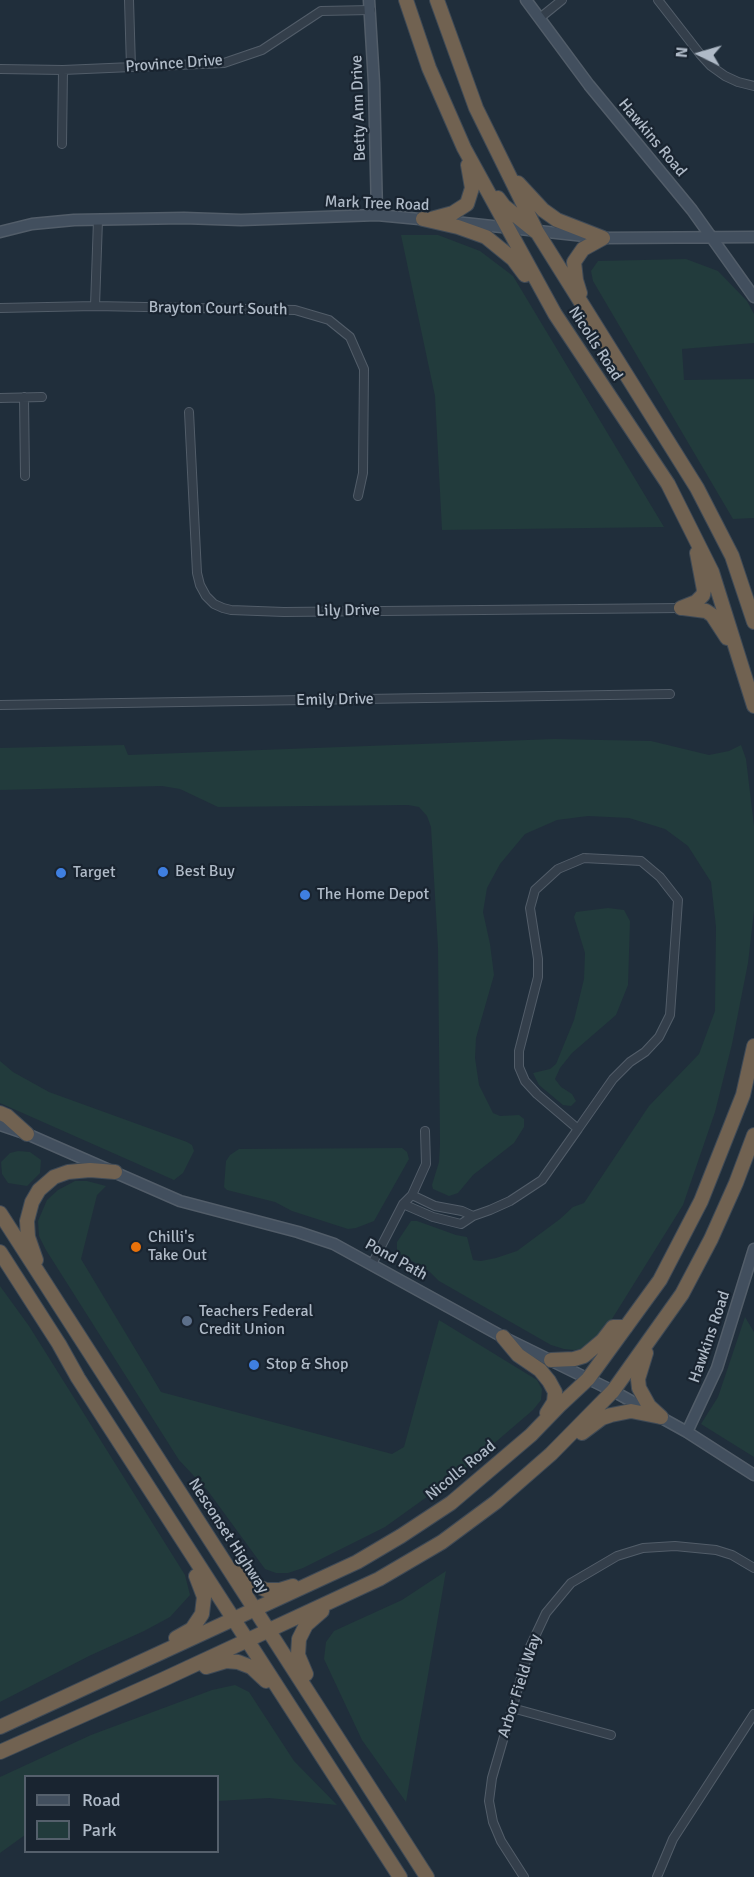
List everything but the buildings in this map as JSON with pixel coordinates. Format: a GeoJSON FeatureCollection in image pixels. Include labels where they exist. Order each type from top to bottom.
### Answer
{"type":"FeatureCollection","features":[{"type":"Feature","properties":{"kind":"highway","name":"Nicolls Road"},"geometry":{"type":"LineString","coordinates":[[406,0],[429,68],[464,148],[555,314],[668,484],[712,572],[754,706]]}},
{"type":"Feature","properties":{"kind":"highway","name":"Nicolls Road"},"geometry":{"type":"LineString","coordinates":[[437,0],[476,108],[537,232],[697,488],[732,556],[754,622]]}},
{"type":"Feature","properties":{"kind":"highway"},"geometry":{"type":"LineString","coordinates":[[429,68],[496,195],[504,206],[537,232]]}},
{"type":"Feature","properties":{"kind":"highway"},"geometry":{"type":"LineString","coordinates":[[426,219],[458,211],[470,199],[472,183],[464,148]]}},
{"type":"Feature","properties":{"kind":"highway"},"geometry":{"type":"LineString","coordinates":[[500,158],[523,189],[543,210],[557,220],[603,238]]}},
{"type":"Feature","properties":{"kind":"highway"},"geometry":{"type":"LineString","coordinates":[[426,219],[486,237],[513,260],[555,314]]}},
{"type":"Feature","properties":{"kind":"highway"},"geometry":{"type":"LineString","coordinates":[[586,309],[576,280],[574,262],[583,249],[603,238]]}},
{"type":"Feature","properties":{"kind":"highway"},"geometry":{"type":"LineString","coordinates":[[681,608],[696,602],[703,595],[695,539]]}},
{"type":"Feature","properties":{"kind":"highway"},"geometry":{"type":"LineString","coordinates":[[681,608],[706,611],[712,615],[737,653]]}},
{"type":"Feature","properties":{"kind":"highway","name":"Nicolls Road"},"geometry":{"type":"LineString","coordinates":[[0,1727],[333,1575],[381,1549],[443,1509],[531,1435],[588,1379],[660,1280],[701,1201],[743,1095],[754,1046]]}},
{"type":"Feature","properties":{"kind":"highway"},"geometry":{"type":"LineString","coordinates":[[0,1113],[7,1116],[27,1134]]}},
{"type":"Feature","properties":{"kind":"highway"},"geometry":{"type":"LineString","coordinates":[[0,1752],[164,1679],[401,1568],[442,1542],[496,1502],[551,1454],[613,1391],[682,1294],[711,1239],[754,1135]]}},
{"type":"Feature","properties":{"kind":"highway"},"geometry":{"type":"LineString","coordinates":[[42,1279],[27,1227],[29,1208],[39,1190],[54,1178],[68,1172],[90,1170],[115,1172]]}},
{"type":"Feature","properties":{"kind":"highway","name":"Nesconset Highway"},"geometry":{"type":"LineString","coordinates":[[0,1213],[427,1877]]}},
{"type":"Feature","properties":{"kind":"highway"},"geometry":{"type":"LineString","coordinates":[[0,1252],[246,1641],[400,1877]]}},
{"type":"Feature","properties":{"kind":"highway"},"geometry":{"type":"LineString","coordinates":[[0,1269],[51,1346],[78,1378]]}},
{"type":"Feature","properties":{"kind":"highway"},"geometry":{"type":"LineString","coordinates":[[551,1360],[584,1356],[603,1341],[614,1327],[626,1327]]}},
{"type":"Feature","properties":{"kind":"highway"},"geometry":{"type":"LineString","coordinates":[[653,1335],[638,1378],[644,1398],[661,1417]]}},
{"type":"Feature","properties":{"kind":"highway"},"geometry":{"type":"LineString","coordinates":[[503,1337],[518,1355],[540,1370],[555,1392],[554,1402],[531,1435]]}},
{"type":"Feature","properties":{"kind":"highway"},"geometry":{"type":"LineString","coordinates":[[551,1454],[602,1418],[610,1415],[631,1411],[661,1417]]}},
{"type":"Feature","properties":{"kind":"highway"},"geometry":{"type":"LineString","coordinates":[[134,1666],[169,1641],[192,1629],[198,1622],[203,1609],[204,1597],[200,1582],[163,1510]]}},
{"type":"Feature","properties":{"kind":"highway"},"geometry":{"type":"LineString","coordinates":[[215,1545],[248,1581],[266,1590],[280,1590],[333,1575]]}},
{"type":"Feature","properties":{"kind":"highway"},"geometry":{"type":"LineString","coordinates":[[328,1722],[299,1660],[298,1644],[300,1634],[306,1625],[337,1599]]}},
{"type":"Feature","properties":{"kind":"highway"},"geometry":{"type":"LineString","coordinates":[[164,1679],[222,1662],[238,1662],[255,1670],[287,1702]]}},
{"type":"Feature","properties":{"kind":"main road","name":"Hawkins Road"},"geometry":{"type":"LineString","coordinates":[[526,0],[541,17],[589,85],[713,238],[754,297]]}},
{"type":"Feature","properties":{"kind":"main road","name":"Betty Ann Drive"},"geometry":{"type":"LineString","coordinates":[[370,5],[377,215]]}},
{"type":"Feature","properties":{"kind":"main road","name":"Mark Tree Road"},"geometry":{"type":"LineString","coordinates":[[0,232],[32,224],[74,220],[184,218],[241,220],[377,215],[603,238],[754,237]]}},
{"type":"Feature","properties":{"kind":"main road","name":"Pond Path"},"geometry":{"type":"LineString","coordinates":[[0,1125],[27,1134],[180,1201],[323,1240],[372,1264],[503,1337],[661,1417],[754,1475]]}},
{"type":"Feature","properties":{"kind":"main road","name":"Hawkins Road"},"geometry":{"type":"LineString","coordinates":[[687,1432],[717,1368],[754,1249]]}},
{"type":"Feature","properties":{"kind":"street"},"geometry":{"type":"LineString","coordinates":[[129,0],[131,67]]}},
{"type":"Feature","properties":{"kind":"street"},"geometry":{"type":"LineString","coordinates":[[541,17],[562,0]]}},
{"type":"Feature","properties":{"kind":"street"},"geometry":{"type":"LineString","coordinates":[[658,0],[711,66],[725,76],[754,86]]}},
{"type":"Feature","properties":{"kind":"street","name":"Province Drive"},"geometry":{"type":"LineString","coordinates":[[0,69],[63,70],[224,63],[262,50],[321,11],[370,5]]}},
{"type":"Feature","properties":{"kind":"street"},"geometry":{"type":"LineString","coordinates":[[62,144],[63,70]]}},
{"type":"Feature","properties":{"kind":"street"},"geometry":{"type":"LineString","coordinates":[[95,306],[98,220]]}},
{"type":"Feature","properties":{"kind":"street","name":"Brayton Court South"},"geometry":{"type":"LineString","coordinates":[[0,308],[95,306],[295,310],[329,320],[350,337],[364,369],[363,473],[358,496]]}},
{"type":"Feature","properties":{"kind":"street"},"geometry":{"type":"LineString","coordinates":[[24,397],[25,476]]}},
{"type":"Feature","properties":{"kind":"street"},"geometry":{"type":"LineString","coordinates":[[0,398],[42,397]]}},
{"type":"Feature","properties":{"kind":"street","name":"Lily Drive"},"geometry":{"type":"LineString","coordinates":[[189,412],[197,573],[206,596],[214,604],[223,608],[284,612],[681,608]]}},
{"type":"Feature","properties":{"kind":"street","name":"Emily Drive"},"geometry":{"type":"LineString","coordinates":[[0,705],[670,694]]}},
{"type":"Feature","properties":{"kind":"street"},"geometry":{"type":"LineString","coordinates":[[403,1204],[433,1217],[461,1224],[473,1216],[510,1201],[542,1180],[578,1129],[613,1079],[659,1037],[670,1015],[678,900],[660,877],[641,861],[584,858],[558,869],[535,890],[530,908],[538,958],[538,977],[519,1051],[519,1067],[525,1081],[537,1094],[578,1129]]}},
{"type":"Feature","properties":{"kind":"street"},"geometry":{"type":"LineString","coordinates":[[372,1264],[403,1204],[412,1195],[426,1164],[425,1131]]}},
{"type":"Feature","properties":{"kind":"street"},"geometry":{"type":"LineString","coordinates":[[412,1195],[435,1206],[454,1209],[473,1216]]}},
{"type":"Feature","properties":{"kind":"street"},"geometry":{"type":"LineString","coordinates":[[452,1222],[454,1209]]}},
{"type":"Feature","properties":{"kind":"street","name":"Arbor Field Way"},"geometry":{"type":"LineString","coordinates":[[524,1877],[501,1840],[493,1822],[489,1801],[492,1778],[530,1647],[546,1613],[571,1583],[617,1556],[643,1548],[675,1546],[716,1550],[732,1554],[754,1568]]}},
{"type":"Feature","properties":{"kind":"street"},"geometry":{"type":"LineString","coordinates":[[512,1708],[611,1735]]}},
{"type":"Feature","properties":{"kind":"street"},"geometry":{"type":"LineString","coordinates":[[658,1877],[673,1839],[752,1723],[754,1714]]}},
{"type":"Feature","properties":{"kind":"green space"},"geometry":{"type":"Polygon","coordinates":[[[401,235],[438,235],[480,251],[513,276],[664,527],[442,530],[435,396],[401,235]]]}},
{"type":"Feature","properties":{"kind":"green space"},"geometry":{"type":"Polygon","coordinates":[[[686,259],[718,271],[747,301],[754,314],[754,343],[682,349],[684,380],[754,379],[754,518],[733,519],[593,281],[591,271],[598,261],[686,259]]]}},
{"type":"Feature","properties":{"kind":"green space"},"geometry":{"type":"Polygon","coordinates":[[[554,739],[651,741],[709,755],[729,751],[741,745],[746,759],[754,826],[754,911],[748,963],[732,1044],[715,1112],[683,1205],[602,1335],[586,1348],[574,1350],[551,1345],[439,1281],[429,1271],[397,1252],[397,1242],[411,1221],[417,1221],[467,1237],[473,1260],[496,1258],[517,1251],[573,1207],[584,1203],[649,1106],[699,1054],[715,1011],[716,927],[711,882],[688,846],[665,829],[629,818],[588,816],[557,820],[525,834],[500,864],[487,888],[483,912],[494,975],[476,1038],[475,1058],[479,1085],[493,1113],[500,1116],[519,1115],[524,1119],[524,1127],[514,1143],[473,1175],[458,1193],[449,1196],[433,1189],[432,1185],[439,1162],[440,1144],[438,948],[431,827],[427,816],[419,807],[408,805],[218,807],[180,789],[162,786],[0,790],[0,748],[124,745],[128,755],[554,739]]]}},
{"type":"Feature","properties":{"kind":"green space"},"geometry":{"type":"Polygon","coordinates":[[[608,908],[624,910],[630,921],[628,985],[616,1015],[572,1053],[560,1068],[555,1079],[561,1087],[572,1094],[576,1101],[571,1106],[563,1105],[539,1085],[533,1073],[550,1069],[556,1064],[574,1020],[584,979],[585,953],[574,917],[576,912],[608,908]]]}},
{"type":"Feature","properties":{"kind":"green space"},"geometry":{"type":"Polygon","coordinates":[[[0,1061],[13,1072],[49,1092],[192,1145],[194,1151],[183,1173],[174,1180],[0,1103],[0,1061]]]}},
{"type":"Feature","properties":{"kind":"green space"},"geometry":{"type":"Polygon","coordinates":[[[402,1148],[407,1152],[409,1159],[374,1221],[356,1228],[348,1229],[292,1211],[275,1202],[227,1190],[224,1187],[226,1161],[239,1149],[402,1148]]]}},
{"type":"Feature","properties":{"kind":"green space"},"geometry":{"type":"Polygon","coordinates":[[[30,1152],[41,1160],[40,1173],[27,1186],[8,1183],[2,1174],[1,1162],[10,1153],[30,1152]]]}},
{"type":"Feature","properties":{"kind":"green space"},"geometry":{"type":"Polygon","coordinates":[[[75,1181],[87,1181],[106,1186],[97,1195],[81,1259],[161,1392],[392,1454],[404,1447],[439,1320],[537,1380],[542,1389],[541,1400],[533,1410],[456,1476],[385,1527],[303,1568],[288,1573],[276,1573],[265,1569],[208,1491],[179,1460],[39,1236],[38,1221],[47,1200],[58,1190],[75,1181]]]}},
{"type":"Feature","properties":{"kind":"green space"},"geometry":{"type":"Polygon","coordinates":[[[0,1286],[29,1326],[185,1575],[190,1595],[170,1617],[0,1702],[0,1286]]]}},
{"type":"Feature","properties":{"kind":"green space"},"geometry":{"type":"Polygon","coordinates":[[[745,1317],[754,1332],[754,1457],[701,1424],[718,1397],[745,1317]]]}},
{"type":"Feature","properties":{"kind":"green space"},"geometry":{"type":"Polygon","coordinates":[[[446,1571],[406,1802],[362,1740],[324,1659],[326,1642],[334,1631],[402,1600],[446,1571]]]}},
{"type":"Feature","properties":{"kind":"green space"},"geometry":{"type":"Polygon","coordinates":[[[235,1685],[249,1692],[294,1761],[337,1805],[269,1798],[219,1801],[219,1775],[24,1775],[24,1836],[0,1853],[0,1777],[91,1735],[212,1690],[235,1685]]]}},
{"type":"Feature","properties":{"kind":"place","name":"Best Buy"},"geometry":{"type":"Point","coordinates":[163,872]}},
{"type":"Feature","properties":{"kind":"place","name":"Target"},"geometry":{"type":"Point","coordinates":[61,873]}},
{"type":"Feature","properties":{"kind":"place","name":"The Home Depot"},"geometry":{"type":"Point","coordinates":[305,895]}},
{"type":"Feature","properties":{"kind":"place","name":"Chilli's Take Out"},"geometry":{"type":"Point","coordinates":[136,1247]}},
{"type":"Feature","properties":{"kind":"place","name":"Teachers Federal Credit Union"},"geometry":{"type":"Point","coordinates":[187,1321]}},
{"type":"Feature","properties":{"kind":"place","name":"Stop & Shop"},"geometry":{"type":"Point","coordinates":[254,1365]}}]}
